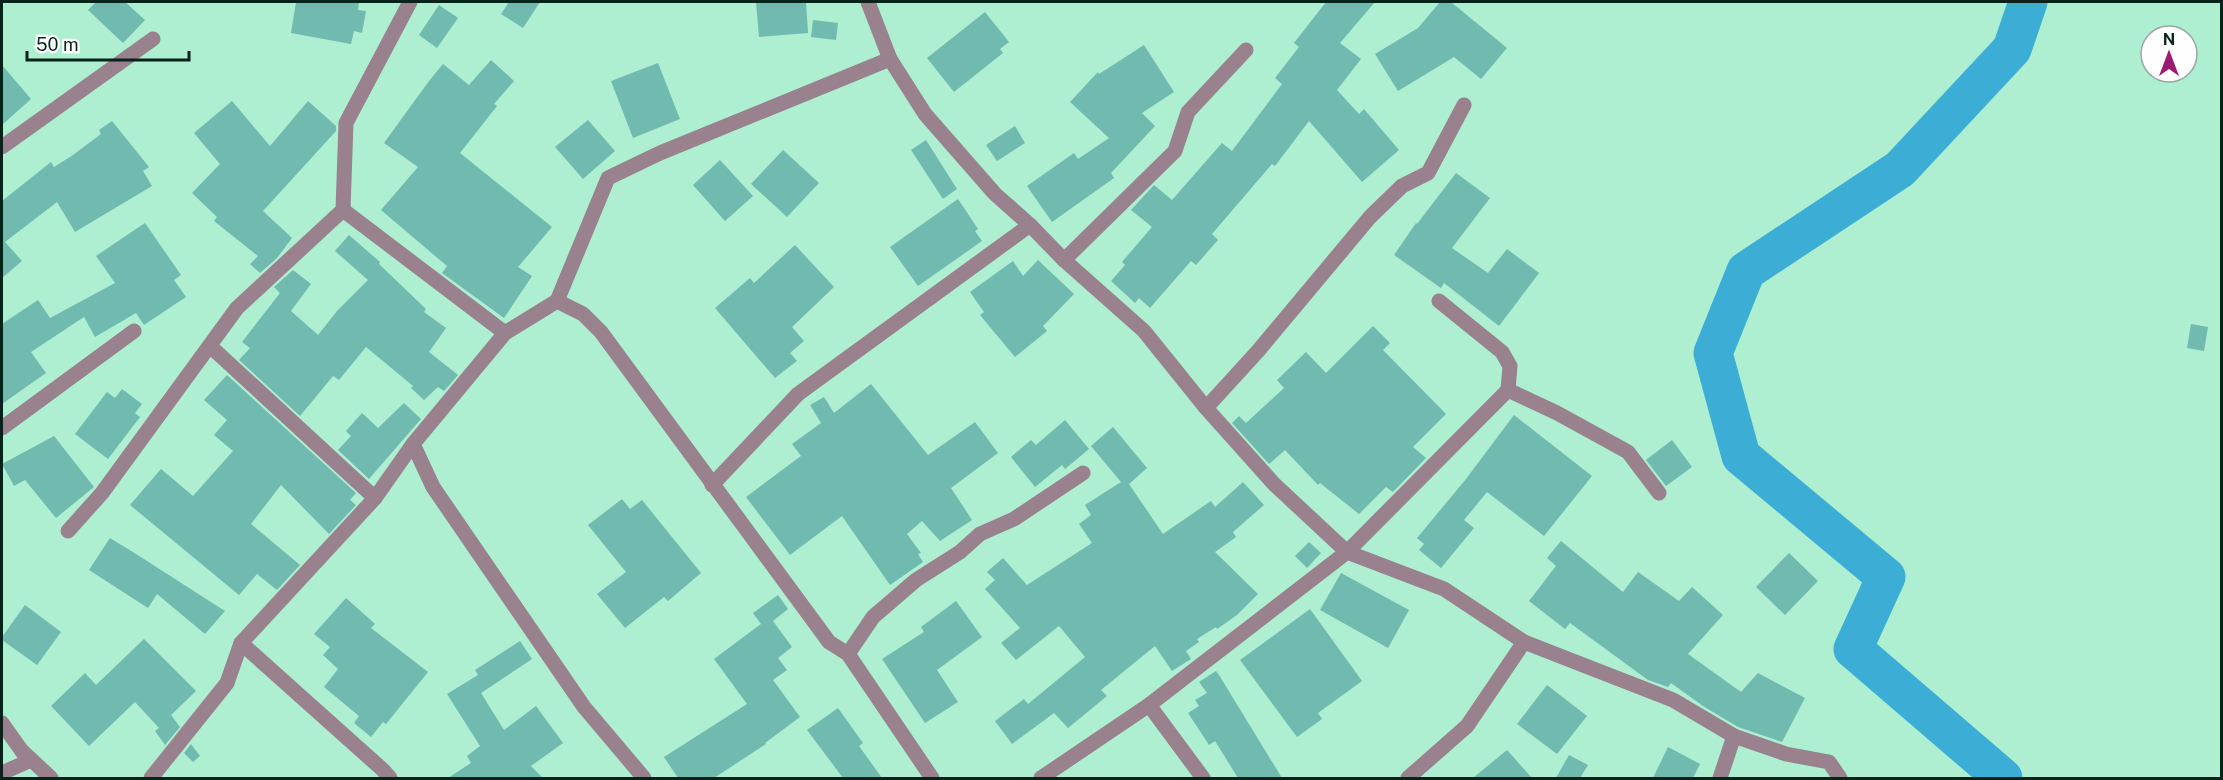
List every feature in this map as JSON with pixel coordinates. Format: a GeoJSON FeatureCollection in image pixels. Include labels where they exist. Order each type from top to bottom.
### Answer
{"type":"FeatureCollection","features":[{"type":"Feature","properties":{"kind":"street"},"geometry":{"type":"LineString","coordinates":[[68,531],[102,493],[237,308],[343,210],[346,123],[410,2]]}},
{"type":"Feature","properties":{"kind":"street"},"geometry":{"type":"LineString","coordinates":[[868,2],[890,59],[925,114],[995,194],[1064,260],[1144,331],[1206,408],[1274,484],[1347,552],[1444,589],[1524,642],[1673,700],[1734,736],[1786,753],[1829,762],[1840,778]]}},
{"type":"Feature","properties":{"kind":"street"},"geometry":{"type":"LineString","coordinates":[[2,147],[153,39]]}},
{"type":"Feature","properties":{"kind":"street"},"geometry":{"type":"LineString","coordinates":[[1064,260],[1175,151],[1188,112],[1246,51]]}},
{"type":"Feature","properties":{"kind":"street"},"geometry":{"type":"LineString","coordinates":[[151,778],[227,683],[241,643],[375,498],[413,444],[505,333],[557,301],[608,178],[660,153],[890,59]]}},
{"type":"Feature","properties":{"kind":"street"},"geometry":{"type":"LineString","coordinates":[[1206,408],[1258,351],[1370,217],[1402,186],[1428,173],[1464,105]]}},
{"type":"Feature","properties":{"kind":"street"},"geometry":{"type":"LineString","coordinates":[[343,210],[505,333]]}},
{"type":"Feature","properties":{"kind":"street"},"geometry":{"type":"LineString","coordinates":[[712,485],[798,394],[1030,225]]}},
{"type":"Feature","properties":{"kind":"street"},"geometry":{"type":"LineString","coordinates":[[557,301],[584,314],[601,332],[829,642],[848,654],[932,778]]}},
{"type":"Feature","properties":{"kind":"street"},"geometry":{"type":"LineString","coordinates":[[1041,778],[1149,705],[1347,552],[1508,390],[1510,366],[1502,352],[1439,301]]}},
{"type":"Feature","properties":{"kind":"street"},"geometry":{"type":"LineString","coordinates":[[2,428],[134,331]]}},
{"type":"Feature","properties":{"kind":"street"},"geometry":{"type":"LineString","coordinates":[[210,346],[375,498]]}},
{"type":"Feature","properties":{"kind":"street"},"geometry":{"type":"LineString","coordinates":[[1508,390],[1557,412],[1629,452],[1659,494]]}},
{"type":"Feature","properties":{"kind":"street"},"geometry":{"type":"LineString","coordinates":[[413,444],[433,487],[584,707],[644,778]]}},
{"type":"Feature","properties":{"kind":"street"},"geometry":{"type":"LineString","coordinates":[[848,654],[873,617],[916,580],[960,552],[980,534],[1014,519],[1083,473]]}},
{"type":"Feature","properties":{"kind":"street"},"geometry":{"type":"LineString","coordinates":[[1408,778],[1467,726],[1524,642]]}},
{"type":"Feature","properties":{"kind":"street"},"geometry":{"type":"LineString","coordinates":[[241,643],[390,778]]}},
{"type":"Feature","properties":{"kind":"street"},"geometry":{"type":"LineString","coordinates":[[1149,705],[1203,778]]}},
{"type":"Feature","properties":{"kind":"street"},"geometry":{"type":"LineString","coordinates":[[2,723],[28,761],[2,773]]}},
{"type":"Feature","properties":{"kind":"street"},"geometry":{"type":"LineString","coordinates":[[1720,778],[1734,736]]}},
{"type":"Feature","properties":{"kind":"street"},"geometry":{"type":"LineString","coordinates":[[22,751],[51,778]]}},
{"type":"Feature","properties":{"kind":"building"},"geometry":{"type":"Polygon","coordinates":[[[96,2],[125,2],[145,20],[123,43],[88,10],[96,2]]]}},
{"type":"Feature","properties":{"kind":"building"},"geometry":{"type":"Polygon","coordinates":[[[296,2],[359,2],[358,10],[366,11],[362,33],[354,31],[351,44],[291,33],[296,2]]]}},
{"type":"Feature","properties":{"kind":"building"},"geometry":{"type":"Polygon","coordinates":[[[509,2],[540,2],[523,28],[501,14],[509,2]]]}},
{"type":"Feature","properties":{"kind":"building"},"geometry":{"type":"Polygon","coordinates":[[[756,2],[806,2],[808,33],[759,37],[756,2]]]}},
{"type":"Feature","properties":{"kind":"building"},"geometry":{"type":"Polygon","coordinates":[[[1326,2],[1375,2],[1340,43],[1361,59],[1337,90],[1359,114],[1364,109],[1399,150],[1362,182],[1309,121],[1275,166],[1272,164],[1212,234],[1218,240],[1196,265],[1191,261],[1150,308],[1139,298],[1135,303],[1111,281],[1125,265],[1122,262],[1152,227],[1131,210],[1154,185],[1172,200],[1222,143],[1232,151],[1282,84],[1275,78],[1299,47],[1294,43],[1326,2]]]}},
{"type":"Feature","properties":{"kind":"building"},"geometry":{"type":"Polygon","coordinates":[[[1440,2],[1451,2],[1507,48],[1481,79],[1454,57],[1398,91],[1375,54],[1418,28],[1440,2]]]}},
{"type":"Feature","properties":{"kind":"building"},"geometry":{"type":"Polygon","coordinates":[[[439,5],[458,18],[437,48],[419,35],[439,5]]]}},
{"type":"Feature","properties":{"kind":"building"},"geometry":{"type":"Polygon","coordinates":[[[985,12],[1009,42],[1000,49],[1003,53],[954,92],[927,58],[985,12]]]}},
{"type":"Feature","properties":{"kind":"building"},"geometry":{"type":"Polygon","coordinates":[[[813,20],[838,23],[836,40],[811,37],[813,20]]]}},
{"type":"Feature","properties":{"kind":"building"},"geometry":{"type":"Polygon","coordinates":[[[1144,45],[1174,92],[1142,113],[1155,126],[1111,173],[1114,178],[1052,222],[1027,186],[1074,153],[1078,159],[1109,138],[1070,102],[1098,72],[1099,74],[1144,45]]]}},
{"type":"Feature","properties":{"kind":"building"},"geometry":{"type":"Polygon","coordinates":[[[491,60],[514,81],[494,104],[497,106],[460,153],[552,227],[518,267],[532,276],[504,318],[442,273],[447,266],[381,210],[418,167],[384,143],[429,81],[443,64],[469,85],[491,60]]]}},
{"type":"Feature","properties":{"kind":"building"},"geometry":{"type":"Polygon","coordinates":[[[658,63],[680,119],[633,138],[611,81],[658,63]]]}},
{"type":"Feature","properties":{"kind":"building"},"geometry":{"type":"Polygon","coordinates":[[[2,65],[31,99],[2,125],[2,65]]]}},
{"type":"Feature","properties":{"kind":"building"},"geometry":{"type":"Polygon","coordinates":[[[232,101],[270,146],[308,101],[336,126],[336,131],[263,211],[292,238],[277,258],[260,273],[250,264],[258,256],[214,221],[217,217],[192,193],[220,164],[194,133],[232,101]]]}},
{"type":"Feature","properties":{"kind":"building"},"geometry":{"type":"Polygon","coordinates":[[[588,120],[615,151],[583,179],[555,147],[588,120]]]}},
{"type":"Feature","properties":{"kind":"building"},"geometry":{"type":"Polygon","coordinates":[[[112,121],[149,167],[143,171],[152,186],[75,232],[57,202],[5,242],[22,261],[2,278],[2,201],[51,162],[54,167],[73,155],[101,134],[99,130],[112,121]]]}},
{"type":"Feature","properties":{"kind":"building"},"geometry":{"type":"Polygon","coordinates":[[[1015,126],[1025,143],[997,161],[986,145],[1015,126]]]}},
{"type":"Feature","properties":{"kind":"building"},"geometry":{"type":"Polygon","coordinates":[[[926,140],[957,189],[943,199],[911,150],[926,140]]]}},
{"type":"Feature","properties":{"kind":"building"},"geometry":{"type":"Polygon","coordinates":[[[783,150],[819,183],[787,217],[751,184],[783,150]]]}},
{"type":"Feature","properties":{"kind":"building"},"geometry":{"type":"Polygon","coordinates":[[[720,160],[753,196],[725,221],[693,185],[720,160]]]}},
{"type":"Feature","properties":{"kind":"building"},"geometry":{"type":"Polygon","coordinates":[[[1456,173],[1490,198],[1452,248],[1488,273],[1507,249],[1539,273],[1499,326],[1444,283],[1441,288],[1394,255],[1456,173]]]}},
{"type":"Feature","properties":{"kind":"building"},"geometry":{"type":"Polygon","coordinates":[[[958,199],[978,229],[975,231],[982,241],[918,286],[890,247],[958,199]]]}},
{"type":"Feature","properties":{"kind":"building"},"geometry":{"type":"Polygon","coordinates":[[[145,223],[181,275],[174,280],[186,297],[144,325],[136,313],[95,337],[84,317],[31,352],[46,373],[2,404],[2,324],[38,300],[50,318],[115,283],[96,256],[145,223]]]}},
{"type":"Feature","properties":{"kind":"building"},"geometry":{"type":"Polygon","coordinates":[[[349,235],[380,262],[379,264],[426,309],[424,312],[446,328],[429,352],[458,375],[444,391],[438,387],[424,400],[411,388],[413,386],[366,347],[339,380],[333,376],[300,416],[239,360],[250,348],[242,342],[280,293],[274,287],[293,270],[311,284],[291,311],[318,335],[337,311],[368,280],[335,251],[349,235]]]}},
{"type":"Feature","properties":{"kind":"building"},"geometry":{"type":"Polygon","coordinates":[[[795,245],[834,287],[792,327],[804,341],[790,353],[797,361],[775,378],[715,308],[750,278],[754,283],[795,245]]]}},
{"type":"Feature","properties":{"kind":"building"},"geometry":{"type":"Polygon","coordinates":[[[1038,260],[1074,294],[1043,326],[1047,331],[1015,357],[980,315],[984,312],[970,292],[1013,261],[1023,276],[1038,260]]]}},
{"type":"Feature","properties":{"kind":"building"},"geometry":{"type":"Polygon","coordinates":[[[2191,324],[2208,327],[2204,351],[2187,348],[2191,324]]]}},
{"type":"Feature","properties":{"kind":"building"},"geometry":{"type":"Polygon","coordinates":[[[1373,326],[1390,343],[1383,350],[1446,414],[1413,447],[1426,458],[1393,492],[1386,487],[1359,514],[1320,483],[1318,485],[1285,450],[1269,464],[1232,423],[1239,416],[1246,423],[1284,388],[1277,380],[1306,352],[1326,373],[1373,326]]]}},
{"type":"Feature","properties":{"kind":"building"},"geometry":{"type":"Polygon","coordinates":[[[227,375],[356,493],[350,500],[356,505],[329,534],[281,485],[251,524],[300,565],[277,590],[257,574],[239,595],[130,505],[161,469],[193,496],[233,451],[214,435],[227,420],[204,400],[227,375]]]}},
{"type":"Feature","properties":{"kind":"building"},"geometry":{"type":"Polygon","coordinates":[[[871,384],[928,455],[975,422],[998,453],[951,488],[972,520],[940,541],[922,521],[907,534],[921,553],[918,554],[923,562],[890,585],[842,516],[790,555],[746,497],[801,456],[792,444],[821,423],[810,405],[824,397],[834,413],[871,384]]]}},
{"type":"Feature","properties":{"kind":"building"},"geometry":{"type":"Polygon","coordinates":[[[122,389],[142,404],[135,413],[140,417],[108,459],[75,434],[107,392],[115,398],[122,389]]]}},
{"type":"Feature","properties":{"kind":"building"},"geometry":{"type":"Polygon","coordinates":[[[404,403],[421,419],[369,479],[338,450],[351,436],[346,431],[362,413],[378,428],[404,403]]]}},
{"type":"Feature","properties":{"kind":"building"},"geometry":{"type":"Polygon","coordinates":[[[1514,415],[1592,476],[1544,536],[1487,492],[1464,520],[1474,528],[1441,568],[1419,550],[1424,544],[1417,538],[1466,479],[1514,415]]]}},
{"type":"Feature","properties":{"kind":"building"},"geometry":{"type":"Polygon","coordinates":[[[1065,420],[1089,449],[1065,469],[1062,465],[1035,487],[1011,457],[1031,440],[1036,445],[1065,420]]]}},
{"type":"Feature","properties":{"kind":"building"},"geometry":{"type":"Polygon","coordinates":[[[1113,427],[1147,468],[1129,484],[1163,534],[1211,501],[1215,507],[1243,482],[1264,505],[1233,532],[1236,537],[1215,552],[1258,594],[1237,615],[1197,639],[1199,642],[1186,651],[1191,659],[1172,671],[1155,646],[1101,690],[1107,696],[1068,728],[1054,713],[1012,744],[995,721],[1024,699],[1028,704],[1085,657],[1059,626],[1016,660],[1001,643],[1020,628],[985,589],[995,580],[987,572],[1003,558],[1027,585],[1092,543],[1079,524],[1091,515],[1085,505],[1121,482],[1091,446],[1113,427]]]}},
{"type":"Feature","properties":{"kind":"building"},"geometry":{"type":"Polygon","coordinates":[[[54,436],[94,487],[56,518],[25,480],[14,486],[2,464],[54,436]]]}},
{"type":"Feature","properties":{"kind":"building"},"geometry":{"type":"Polygon","coordinates":[[[1672,440],[1692,467],[1666,486],[1646,460],[1672,440]]]}},
{"type":"Feature","properties":{"kind":"building"},"geometry":{"type":"Polygon","coordinates":[[[622,499],[630,509],[642,500],[701,573],[668,601],[664,597],[625,628],[597,594],[626,572],[588,525],[622,499]]]}},
{"type":"Feature","properties":{"kind":"building"},"geometry":{"type":"Polygon","coordinates":[[[110,538],[225,611],[205,634],[157,594],[148,608],[89,570],[110,538]]]}},
{"type":"Feature","properties":{"kind":"building"},"geometry":{"type":"Polygon","coordinates":[[[1561,541],[1623,592],[1638,572],[1679,601],[1692,587],[1723,615],[1688,654],[1741,692],[1758,673],[1805,698],[1782,742],[1738,727],[1671,683],[1668,687],[1648,680],[1570,623],[1565,629],[1529,601],[1556,566],[1547,558],[1561,541]]]}},
{"type":"Feature","properties":{"kind":"building"},"geometry":{"type":"Polygon","coordinates":[[[1309,542],[1321,553],[1307,568],[1295,556],[1309,542]]]}},
{"type":"Feature","properties":{"kind":"building"},"geometry":{"type":"Polygon","coordinates":[[[1789,553],[1818,581],[1785,615],[1756,587],[1789,553]]]}},
{"type":"Feature","properties":{"kind":"building"},"geometry":{"type":"Polygon","coordinates":[[[1341,573],[1409,610],[1388,648],[1320,610],[1341,573]]]}},
{"type":"Feature","properties":{"kind":"building"},"geometry":{"type":"Polygon","coordinates":[[[778,595],[788,609],[773,621],[792,647],[778,658],[787,670],[773,680],[800,717],[766,744],[714,778],[678,778],[664,757],[747,704],[714,659],[761,624],[753,613],[778,595]]]}},
{"type":"Feature","properties":{"kind":"building"},"geometry":{"type":"Polygon","coordinates":[[[346,598],[375,624],[371,628],[428,672],[386,724],[383,722],[371,737],[354,723],[359,716],[324,687],[338,669],[323,655],[330,647],[314,634],[346,598]]]}},
{"type":"Feature","properties":{"kind":"building"},"geometry":{"type":"Polygon","coordinates":[[[956,601],[982,637],[937,670],[958,702],[925,723],[882,659],[924,632],[921,627],[956,601]]]}},
{"type":"Feature","properties":{"kind":"building"},"geometry":{"type":"Polygon","coordinates":[[[25,605],[61,632],[37,665],[2,640],[25,605]]]}},
{"type":"Feature","properties":{"kind":"building"},"geometry":{"type":"Polygon","coordinates":[[[1310,609],[1362,681],[1318,713],[1322,719],[1297,737],[1240,660],[1310,609]]]}},
{"type":"Feature","properties":{"kind":"building"},"geometry":{"type":"Polygon","coordinates":[[[144,639],[196,691],[171,715],[180,727],[165,745],[155,731],[159,728],[135,702],[89,746],[51,706],[85,673],[96,685],[144,639]]]}},
{"type":"Feature","properties":{"kind":"building"},"geometry":{"type":"Polygon","coordinates":[[[520,641],[532,659],[481,693],[504,730],[536,706],[563,743],[531,766],[543,778],[448,778],[471,763],[467,756],[480,746],[447,694],[478,675],[475,670],[520,641]]]}},
{"type":"Feature","properties":{"kind":"building"},"geometry":{"type":"Polygon","coordinates":[[[1216,671],[1282,778],[1238,778],[1215,741],[1209,745],[1188,713],[1199,706],[1195,700],[1207,693],[1199,682],[1216,671]]]}},
{"type":"Feature","properties":{"kind":"building"},"geometry":{"type":"Polygon","coordinates":[[[1547,685],[1587,716],[1557,754],[1517,724],[1547,685]]]}},
{"type":"Feature","properties":{"kind":"building"},"geometry":{"type":"Polygon","coordinates":[[[838,708],[863,743],[859,746],[882,778],[843,778],[807,730],[838,708]]]}},
{"type":"Feature","properties":{"kind":"building"},"geometry":{"type":"Polygon","coordinates":[[[191,744],[200,756],[193,762],[184,753],[191,744]]]}},
{"type":"Feature","properties":{"kind":"building"},"geometry":{"type":"Polygon","coordinates":[[[1668,747],[1700,764],[1693,778],[1653,778],[1668,747]]]}},
{"type":"Feature","properties":{"kind":"building"},"geometry":{"type":"Polygon","coordinates":[[[1507,750],[1532,778],[1473,778],[1507,750]]]}},
{"type":"Feature","properties":{"kind":"building"},"geometry":{"type":"Polygon","coordinates":[[[1569,755],[1588,765],[1580,778],[1556,778],[1569,755]]]}},
{"type":"Feature","properties":{"kind":"waterway"},"geometry":{"type":"LineString","coordinates":[[2003,778],[1853,649],[1886,577],[1741,456],[1713,353],[1746,271],[1900,169],[2012,49],[2028,2]]}}]}
